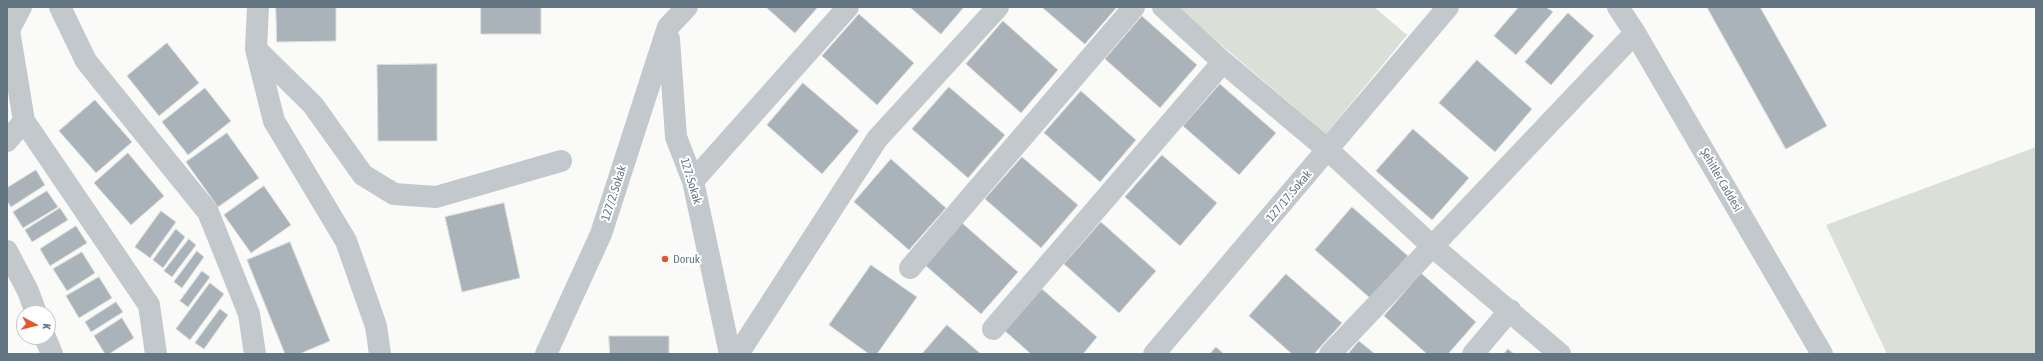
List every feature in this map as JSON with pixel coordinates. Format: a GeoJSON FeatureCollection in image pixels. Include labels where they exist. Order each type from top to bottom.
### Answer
{"type":"FeatureCollection","features":[{"type":"Feature","properties":{"kind":"street"},"geometry":{"type":"LineString","coordinates":[[21,7],[9,30],[24,121],[149,305],[156,354]]}},
{"type":"Feature","properties":{"kind":"street"},"geometry":{"type":"LineString","coordinates":[[60,7],[86,61],[208,212],[250,314],[255,354]]}},
{"type":"Feature","properties":{"kind":"street"},"geometry":{"type":"LineString","coordinates":[[258,7],[256,49],[274,121],[346,241],[376,326],[380,354]]}},
{"type":"Feature","properties":{"kind":"street"},"geometry":{"type":"LineString","coordinates":[[668,17],[687,7]]}},
{"type":"Feature","properties":{"kind":"street"},"geometry":{"type":"LineString","coordinates":[[693,181],[848,7]]}},
{"type":"Feature","properties":{"kind":"street"},"geometry":{"type":"LineString","coordinates":[[738,354],[877,139],[998,7]]}},
{"type":"Feature","properties":{"kind":"street"},"geometry":{"type":"LineString","coordinates":[[910,268],[1134,7]]}},
{"type":"Feature","properties":{"kind":"street"},"geometry":{"type":"LineString","coordinates":[[1163,7],[1223,62],[1328,150],[1432,246],[1510,310],[1560,354]]}},
{"type":"Feature","properties":{"kind":"street","name":"127/17. Sokak"},"geometry":{"type":"LineString","coordinates":[[1154,354],[1448,7]]}},
{"type":"Feature","properties":{"kind":"street","name":"Şehitler Caddesi"},"geometry":{"type":"LineString","coordinates":[[1618,7],[1635,33],[1822,354]]}},
{"type":"Feature","properties":{"kind":"street","name":"127. Sokak"},"geometry":{"type":"LineString","coordinates":[[668,17],[676,137],[693,181],[730,354]]}},
{"type":"Feature","properties":{"kind":"street","name":"127/2. Sokak"},"geometry":{"type":"LineString","coordinates":[[546,354],[601,234],[668,17]]}},
{"type":"Feature","properties":{"kind":"street"},"geometry":{"type":"LineString","coordinates":[[1330,354],[1635,33]]}},
{"type":"Feature","properties":{"kind":"street"},"geometry":{"type":"LineString","coordinates":[[256,49],[314,105],[363,175],[394,194],[436,197],[561,161]]}},
{"type":"Feature","properties":{"kind":"street"},"geometry":{"type":"LineString","coordinates":[[993,329],[1223,62]]}},
{"type":"Feature","properties":{"kind":"street"},"geometry":{"type":"LineString","coordinates":[[7,141],[24,121]]}},
{"type":"Feature","properties":{"kind":"street"},"geometry":{"type":"LineString","coordinates":[[7,251],[28,291],[33,305]]}},
{"type":"Feature","properties":{"kind":"street"},"geometry":{"type":"LineString","coordinates":[[1473,354],[1510,310]]}},
{"type":"Feature","properties":{"kind":"shaded area"},"geometry":{"type":"Polygon","coordinates":[[[1177,7],[1374,7],[1407,35],[1326,134],[1177,7]]]}},
{"type":"Feature","properties":{"kind":"shaded area"},"geometry":{"type":"Polygon","coordinates":[[[2036,147],[2036,354],[1887,354],[1826,225],[2036,147]]]}},
{"type":"Feature","properties":{"kind":"building"},"geometry":{"type":"Polygon","coordinates":[[[276,7],[336,7],[336,41],[277,42],[276,7]]]}},
{"type":"Feature","properties":{"kind":"building"},"geometry":{"type":"Polygon","coordinates":[[[481,7],[541,7],[541,34],[481,34],[481,7]]]}},
{"type":"Feature","properties":{"kind":"building"},"geometry":{"type":"Polygon","coordinates":[[[766,7],[818,7],[795,33],[766,7]]]}},
{"type":"Feature","properties":{"kind":"building"},"geometry":{"type":"Polygon","coordinates":[[[910,7],[964,7],[941,34],[910,7]]]}},
{"type":"Feature","properties":{"kind":"building"},"geometry":{"type":"Polygon","coordinates":[[[1042,7],[1117,7],[1085,44],[1042,7]]]}},
{"type":"Feature","properties":{"kind":"building"},"geometry":{"type":"Polygon","coordinates":[[[1519,7],[1546,7],[1553,12],[1516,55],[1494,36],[1519,7]]]}},
{"type":"Feature","properties":{"kind":"building"},"geometry":{"type":"Polygon","coordinates":[[[1707,7],[1760,7],[1827,126],[1786,149],[1707,7]]]}},
{"type":"Feature","properties":{"kind":"building"},"geometry":{"type":"Polygon","coordinates":[[[1568,13],[1594,36],[1551,85],[1525,62],[1568,13]]]}},
{"type":"Feature","properties":{"kind":"building"},"geometry":{"type":"Polygon","coordinates":[[[859,14],[914,63],[877,105],[822,56],[859,14]]]}},
{"type":"Feature","properties":{"kind":"building"},"geometry":{"type":"Polygon","coordinates":[[[1142,16],[1197,65],[1160,108],[1105,59],[1142,16]]]}},
{"type":"Feature","properties":{"kind":"building"},"geometry":{"type":"Polygon","coordinates":[[[1003,21],[1058,70],[1021,113],[966,64],[1003,21]]]}},
{"type":"Feature","properties":{"kind":"building"},"geometry":{"type":"Polygon","coordinates":[[[167,43],[199,83],[159,116],[127,76],[167,43]]]}},
{"type":"Feature","properties":{"kind":"building"},"geometry":{"type":"Polygon","coordinates":[[[1477,60],[1532,109],[1495,152],[1439,103],[1477,60]]]}},
{"type":"Feature","properties":{"kind":"building"},"geometry":{"type":"Polygon","coordinates":[[[437,64],[437,141],[378,141],[377,65],[437,64]]]}},
{"type":"Feature","properties":{"kind":"building"},"geometry":{"type":"Polygon","coordinates":[[[803,83],[859,131],[822,174],[767,125],[803,83]]]}},
{"type":"Feature","properties":{"kind":"building"},"geometry":{"type":"Polygon","coordinates":[[[1220,84],[1276,133],[1239,175],[1183,126],[1220,84]]]}},
{"type":"Feature","properties":{"kind":"building"},"geometry":{"type":"Polygon","coordinates":[[[949,87],[1005,135],[968,178],[912,129],[949,87]]]}},
{"type":"Feature","properties":{"kind":"building"},"geometry":{"type":"Polygon","coordinates":[[[205,88],[231,121],[188,155],[162,122],[205,88]]]}},
{"type":"Feature","properties":{"kind":"building"},"geometry":{"type":"Polygon","coordinates":[[[1081,91],[1136,140],[1100,182],[1044,133],[1081,91]]]}},
{"type":"Feature","properties":{"kind":"building"},"geometry":{"type":"Polygon","coordinates":[[[95,100],[132,142],[96,173],[59,131],[95,100]]]}},
{"type":"Feature","properties":{"kind":"building"},"geometry":{"type":"Polygon","coordinates":[[[1413,129],[1469,178],[1432,220],[1376,171],[1413,129]]]}},
{"type":"Feature","properties":{"kind":"building"},"geometry":{"type":"Polygon","coordinates":[[[227,133],[259,178],[218,207],[186,162],[227,133]]]}},
{"type":"Feature","properties":{"kind":"building"},"geometry":{"type":"Polygon","coordinates":[[[128,153],[164,196],[131,225],[94,183],[128,153]]]}},
{"type":"Feature","properties":{"kind":"building"},"geometry":{"type":"Polygon","coordinates":[[[1162,155],[1217,203],[1180,246],[1125,197],[1162,155]]]}},
{"type":"Feature","properties":{"kind":"building"},"geometry":{"type":"Polygon","coordinates":[[[1022,157],[1078,205],[1041,248],[985,199],[1022,157]]]}},
{"type":"Feature","properties":{"kind":"building"},"geometry":{"type":"Polygon","coordinates":[[[891,159],[946,208],[909,250],[854,202],[891,159]]]}},
{"type":"Feature","properties":{"kind":"building"},"geometry":{"type":"Polygon","coordinates":[[[36,170],[45,185],[11,207],[7,201],[7,188],[36,170]]]}},
{"type":"Feature","properties":{"kind":"building"},"geometry":{"type":"Polygon","coordinates":[[[264,186],[291,225],[251,253],[224,215],[264,186]]]}},
{"type":"Feature","properties":{"kind":"building"},"geometry":{"type":"Polygon","coordinates":[[[47,191],[58,207],[23,228],[13,212],[47,191]]]}},
{"type":"Feature","properties":{"kind":"building"},"geometry":{"type":"Polygon","coordinates":[[[504,203],[520,278],[462,292],[445,217],[504,203]]]}},
{"type":"Feature","properties":{"kind":"building"},"geometry":{"type":"Polygon","coordinates":[[[1352,207],[1408,256],[1370,298],[1315,250],[1352,207]]]}},
{"type":"Feature","properties":{"kind":"building"},"geometry":{"type":"Polygon","coordinates":[[[60,208],[68,220],[32,242],[25,230],[60,208]]]}},
{"type":"Feature","properties":{"kind":"building"},"geometry":{"type":"Polygon","coordinates":[[[161,211],[176,222],[150,258],[135,247],[161,211]]]}},
{"type":"Feature","properties":{"kind":"building"},"geometry":{"type":"Polygon","coordinates":[[[1101,222],[1156,271],[1119,313],[1064,264],[1101,222]]]}},
{"type":"Feature","properties":{"kind":"building"},"geometry":{"type":"Polygon","coordinates":[[[962,223],[1018,272],[981,314],[925,265],[962,223]]]}},
{"type":"Feature","properties":{"kind":"building"},"geometry":{"type":"Polygon","coordinates":[[[76,226],[87,243],[50,266],[40,249],[76,226]]]}},
{"type":"Feature","properties":{"kind":"building"},"geometry":{"type":"Polygon","coordinates":[[[176,229],[185,237],[163,268],[153,260],[176,229]]]}},
{"type":"Feature","properties":{"kind":"building"},"geometry":{"type":"Polygon","coordinates":[[[189,239],[196,245],[172,277],[164,271],[189,239]]]}},
{"type":"Feature","properties":{"kind":"building"},"geometry":{"type":"Polygon","coordinates":[[[290,242],[330,341],[299,354],[285,354],[247,260],[290,242]]]}},
{"type":"Feature","properties":{"kind":"building"},"geometry":{"type":"Polygon","coordinates":[[[197,251],[204,257],[182,288],[174,282],[197,251]]]}},
{"type":"Feature","properties":{"kind":"building"},"geometry":{"type":"Polygon","coordinates":[[[82,252],[95,273],[67,291],[53,269],[82,252]]]}},
{"type":"Feature","properties":{"kind":"building"},"geometry":{"type":"Polygon","coordinates":[[[871,265],[917,297],[877,354],[869,354],[829,325],[871,265]]]}},
{"type":"Feature","properties":{"kind":"building"},"geometry":{"type":"Polygon","coordinates":[[[202,271],[210,277],[188,307],[180,301],[202,271]]]}},
{"type":"Feature","properties":{"kind":"building"},"geometry":{"type":"Polygon","coordinates":[[[1421,273],[1476,322],[1448,354],[1427,354],[1384,316],[1421,273]]]}},
{"type":"Feature","properties":{"kind":"building"},"geometry":{"type":"Polygon","coordinates":[[[1286,274],[1342,323],[1314,354],[1292,354],[1249,316],[1286,274]]]}},
{"type":"Feature","properties":{"kind":"building"},"geometry":{"type":"Polygon","coordinates":[[[99,277],[112,298],[79,318],[66,296],[99,277]]]}},
{"type":"Feature","properties":{"kind":"building"},"geometry":{"type":"Polygon","coordinates":[[[210,283],[224,294],[190,340],[176,329],[210,283]]]}},
{"type":"Feature","properties":{"kind":"building"},"geometry":{"type":"Polygon","coordinates":[[[1042,289],[1097,337],[1083,354],[1031,354],[1005,331],[1042,289]]]}},
{"type":"Feature","properties":{"kind":"building"},"geometry":{"type":"Polygon","coordinates":[[[116,302],[123,312],[91,332],[85,322],[116,302]]]}},
{"type":"Feature","properties":{"kind":"building"},"geometry":{"type":"Polygon","coordinates":[[[220,309],[228,315],[204,349],[195,343],[220,309]]]}},
{"type":"Feature","properties":{"kind":"building"},"geometry":{"type":"Polygon","coordinates":[[[122,318],[134,338],[109,354],[105,354],[94,336],[122,318]]]}},
{"type":"Feature","properties":{"kind":"building"},"geometry":{"type":"Polygon","coordinates":[[[947,325],[981,354],[922,354],[947,325]]]}},
{"type":"Feature","properties":{"kind":"building"},"geometry":{"type":"Polygon","coordinates":[[[609,336],[669,336],[669,354],[610,354],[609,336]]]}},
{"type":"Feature","properties":{"kind":"building"},"geometry":{"type":"Polygon","coordinates":[[[1359,341],[1375,354],[1348,354],[1359,341]]]}},
{"type":"Feature","properties":{"kind":"building"},"geometry":{"type":"Polygon","coordinates":[[[1216,347],[1224,354],[1210,354],[1216,347]]]}},
{"type":"Feature","properties":{"kind":"building"},"geometry":{"type":"Polygon","coordinates":[[[1508,349],[1514,354],[1504,354],[1508,349]]]}},
{"type":"Feature","properties":{"kind":"place","name":"Doruk"},"geometry":{"type":"Point","coordinates":[665,259]}}]}
